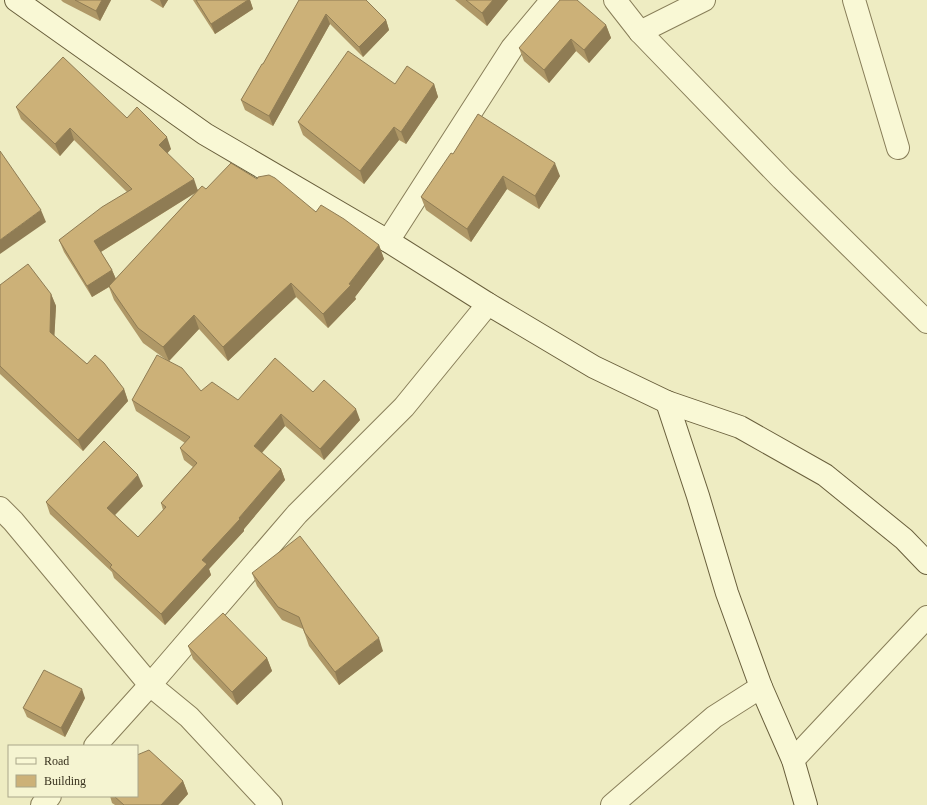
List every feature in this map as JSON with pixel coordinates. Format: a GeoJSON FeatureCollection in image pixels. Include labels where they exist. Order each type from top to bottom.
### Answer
{"type":"FeatureCollection","features":[{"type":"Feature","properties":{"kind":"street"},"geometry":{"type":"LineString","coordinates":[[16,0],[205,134],[388,241],[488,304],[594,366],[667,402],[740,427],[825,475],[904,539],[927,563]]}},
{"type":"Feature","properties":{"kind":"street"},"geometry":{"type":"LineString","coordinates":[[388,241],[512,48],[552,0]]}},
{"type":"Feature","properties":{"kind":"street"},"geometry":{"type":"LineString","coordinates":[[615,0],[640,32],[782,179],[927,322]]}},
{"type":"Feature","properties":{"kind":"street"},"geometry":{"type":"LineString","coordinates":[[640,32],[704,0]]}},
{"type":"Feature","properties":{"kind":"street"},"geometry":{"type":"LineString","coordinates":[[854,0],[898,148]]}},
{"type":"Feature","properties":{"kind":"street"},"geometry":{"type":"LineString","coordinates":[[96,745],[150,685],[297,514],[404,407],[488,304]]}},
{"type":"Feature","properties":{"kind":"street"},"geometry":{"type":"LineString","coordinates":[[667,402],[698,496],[727,593],[761,687],[793,760],[806,805]]}},
{"type":"Feature","properties":{"kind":"street"},"geometry":{"type":"LineString","coordinates":[[0,508],[13,521],[150,685],[189,717],[271,805]]}},
{"type":"Feature","properties":{"kind":"street"},"geometry":{"type":"LineString","coordinates":[[793,760],[927,617]]}},
{"type":"Feature","properties":{"kind":"street"},"geometry":{"type":"LineString","coordinates":[[612,805],[714,717],[761,687]]}},
{"type":"Feature","properties":{"kind":"street"},"geometry":{"type":"LineString","coordinates":[[42,805],[49,797]]}},
{"type":"Feature","properties":{"kind":"building"},"geometry":{"type":"Polygon","coordinates":[[[75,0],[102,0],[96,11],[75,0]]]}},
{"type":"Feature","properties":{"kind":"building"},"geometry":{"type":"Polygon","coordinates":[[[196,0],[248,0],[211,24],[196,0]]]}},
{"type":"Feature","properties":{"kind":"building"},"geometry":{"type":"Polygon","coordinates":[[[299,0],[366,0],[386,20],[359,47],[326,14],[269,116],[241,100],[299,0]]]}},
{"type":"Feature","properties":{"kind":"building"},"geometry":{"type":"Polygon","coordinates":[[[466,0],[493,0],[482,13],[466,0]]]}},
{"type":"Feature","properties":{"kind":"building"},"geometry":{"type":"Polygon","coordinates":[[[560,0],[577,0],[606,25],[584,50],[571,39],[544,70],[519,48],[560,0]]]}},
{"type":"Feature","properties":{"kind":"building"},"geometry":{"type":"Polygon","coordinates":[[[348,51],[395,84],[407,66],[434,84],[401,132],[394,127],[360,171],[298,122],[348,51]]]}},
{"type":"Feature","properties":{"kind":"building"},"geometry":{"type":"Polygon","coordinates":[[[63,57],[127,118],[137,107],[167,137],[159,145],[194,179],[94,241],[112,270],[87,286],[59,240],[102,207],[132,189],[70,128],[55,144],[16,107],[63,57]]]}},
{"type":"Feature","properties":{"kind":"building"},"geometry":{"type":"Polygon","coordinates":[[[478,114],[555,163],[535,196],[503,176],[467,229],[421,197],[451,153],[453,154],[478,114]]]}},
{"type":"Feature","properties":{"kind":"building"},"geometry":{"type":"Polygon","coordinates":[[[0,151],[41,210],[0,240],[0,151]]]}},
{"type":"Feature","properties":{"kind":"building"},"geometry":{"type":"Polygon","coordinates":[[[231,163],[257,179],[258,177],[269,175],[275,178],[316,212],[321,205],[344,219],[379,245],[349,284],[351,285],[323,314],[291,283],[223,347],[194,315],[163,347],[138,328],[109,286],[202,186],[206,189],[231,163]]]}},
{"type":"Feature","properties":{"kind":"building"},"geometry":{"type":"Polygon","coordinates":[[[28,264],[51,294],[50,332],[87,364],[95,355],[104,363],[124,389],[78,440],[0,366],[0,285],[28,264]]]}},
{"type":"Feature","properties":{"kind":"building"},"geometry":{"type":"Polygon","coordinates":[[[157,355],[182,368],[201,391],[212,382],[238,400],[275,358],[313,392],[324,380],[356,409],[320,449],[281,414],[254,446],[281,469],[239,518],[240,519],[202,560],[207,564],[161,614],[110,567],[112,565],[46,502],[104,441],[138,475],[107,508],[138,537],[166,507],[161,503],[197,463],[180,448],[190,437],[132,400],[157,355]]]}},
{"type":"Feature","properties":{"kind":"building"},"geometry":{"type":"Polygon","coordinates":[[[300,536],[379,638],[335,672],[305,633],[299,617],[278,607],[252,573],[300,536]]]}},
{"type":"Feature","properties":{"kind":"building"},"geometry":{"type":"Polygon","coordinates":[[[223,613],[267,658],[232,692],[188,646],[223,613]]]}},
{"type":"Feature","properties":{"kind":"building"},"geometry":{"type":"Polygon","coordinates":[[[44,670],[82,689],[61,728],[23,708],[44,670]]]}},
{"type":"Feature","properties":{"kind":"building"},"geometry":{"type":"Polygon","coordinates":[[[149,750],[183,781],[161,805],[124,805],[115,797],[138,797],[138,755],[149,750]]]}}]}
